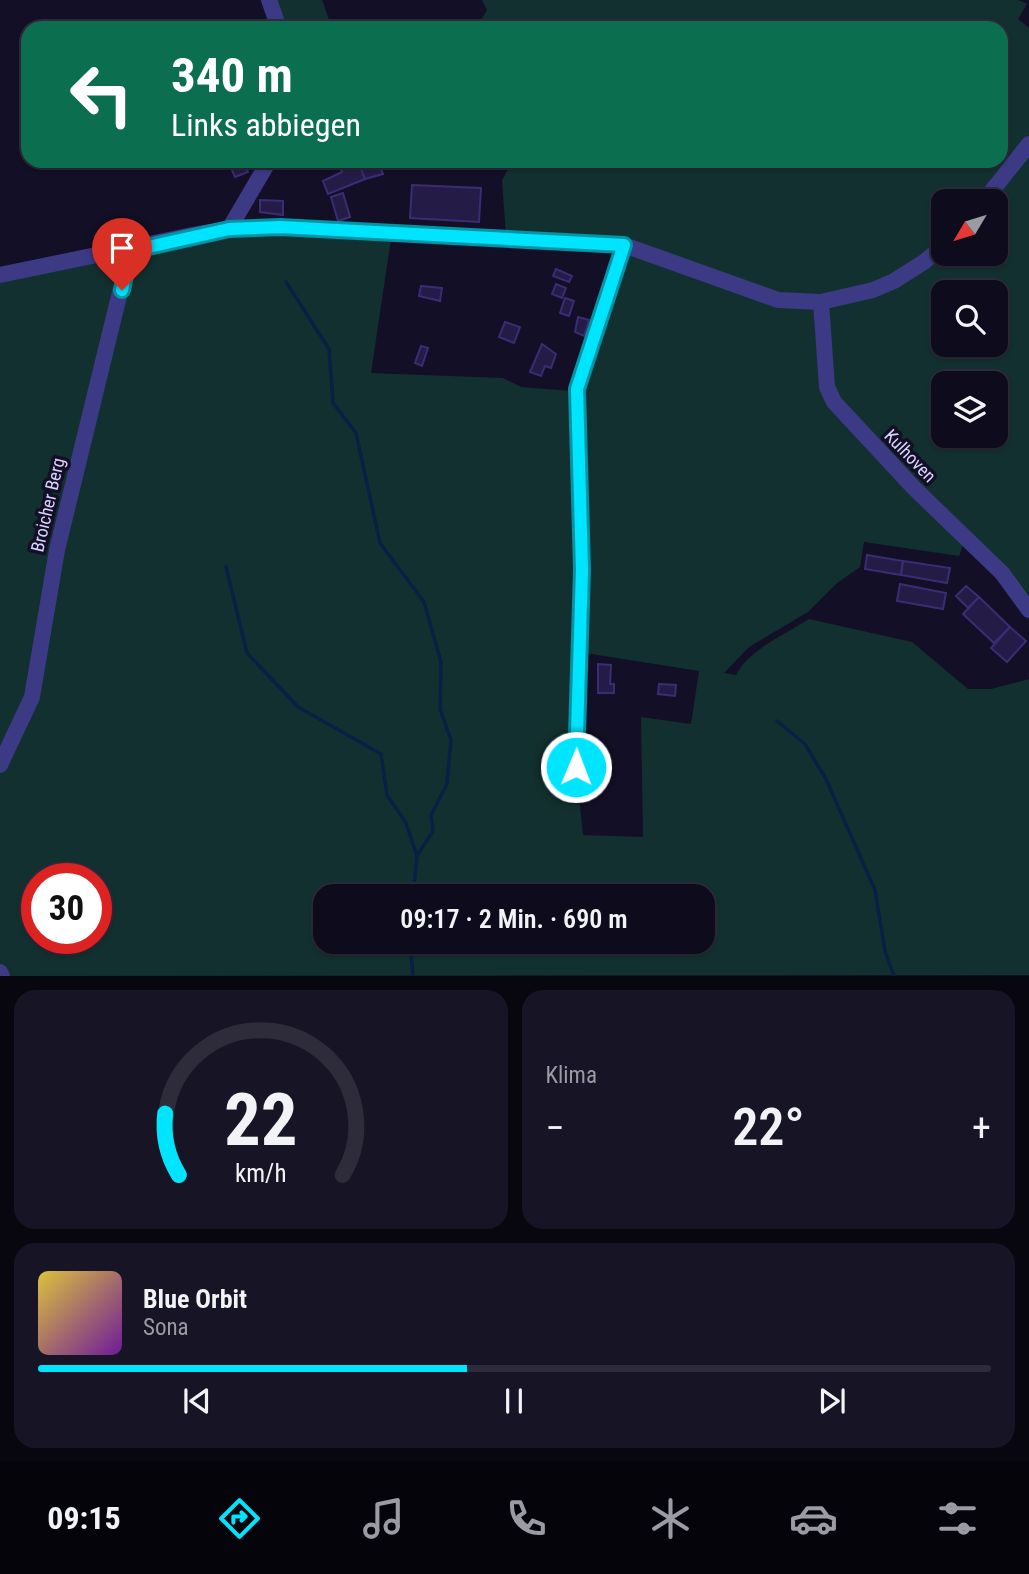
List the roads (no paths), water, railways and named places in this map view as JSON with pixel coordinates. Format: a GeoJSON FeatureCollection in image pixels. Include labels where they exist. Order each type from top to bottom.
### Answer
{"type":"FeatureCollection","features":[{"type":"Feature","properties":{"kind":"street"},"geometry":{"type":"LineString","coordinates":[[993,189],[1029,144]]}},
{"type":"Feature","properties":{"kind":"street"},"geometry":{"type":"LineString","coordinates":[[229,229],[265,168]]}},
{"type":"Feature","properties":{"kind":"street"},"geometry":{"type":"LineString","coordinates":[[0,275],[229,229],[280,227],[624,245],[778,300],[821,302],[873,290],[894,281],[931,256]]}},
{"type":"Feature","properties":{"kind":"street"},"geometry":{"type":"LineString","coordinates":[[578,791],[576,767],[582,570],[577,389],[624,245]]}},
{"type":"Feature","properties":{"kind":"street","name":"Broicher Berg"},"geometry":{"type":"LineString","coordinates":[[0,765],[32,697],[57,550],[130,251]]}},
{"type":"Feature","properties":{"kind":"street","name":"Kulhoven"},"geometry":{"type":"LineString","coordinates":[[821,302],[827,387],[834,402],[914,488],[1002,573],[1029,610]]}},
{"type":"Feature","properties":{"kind":"waterway"},"geometry":{"type":"LineString","coordinates":[[286,282],[329,349],[333,403],[356,433],[380,543],[424,602],[441,662],[440,709],[451,740],[447,784],[431,815],[433,831],[417,856]]}},
{"type":"Feature","properties":{"kind":"waterway"},"geometry":{"type":"LineString","coordinates":[[226,567],[247,653],[298,707],[381,754],[387,795],[406,823],[417,856],[414,884]]}},
{"type":"Feature","properties":{"kind":"waterway"},"geometry":{"type":"LineString","coordinates":[[777,721],[805,744],[826,779],[875,890],[885,951],[894,976]]}},
{"type":"Feature","properties":{"kind":"waterway"},"geometry":{"type":"LineString","coordinates":[[411,954],[413,976]]}}]}
